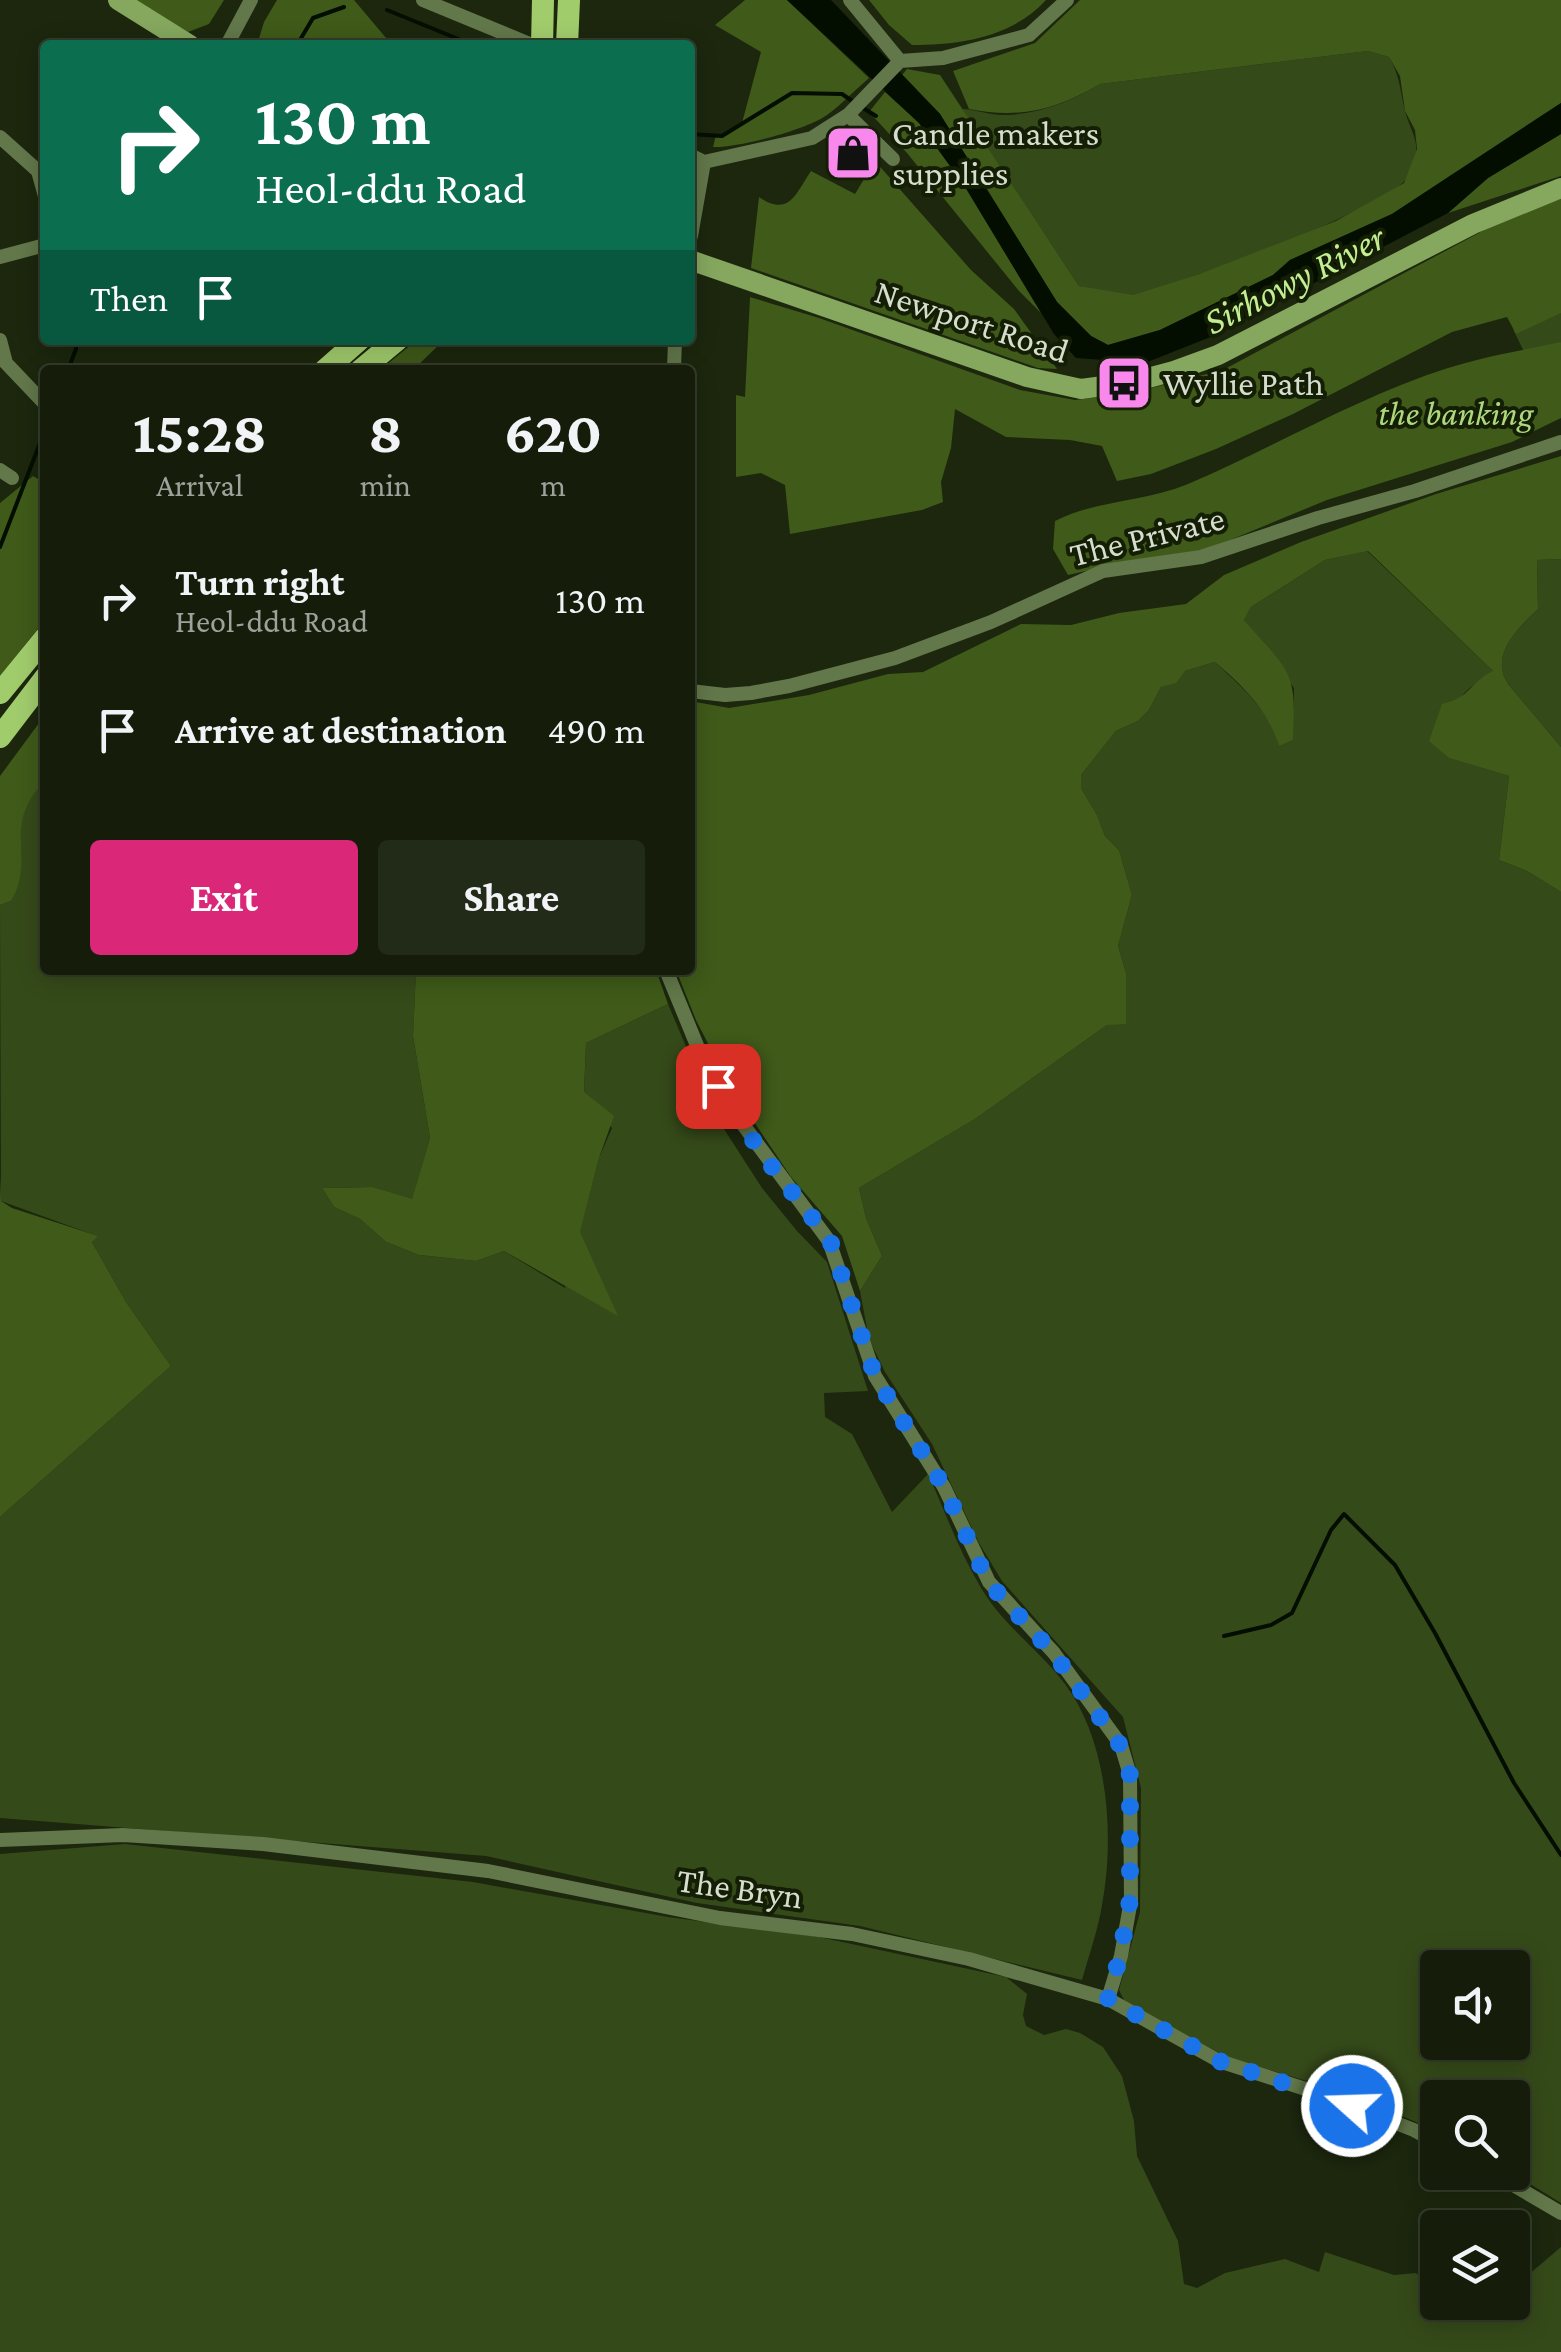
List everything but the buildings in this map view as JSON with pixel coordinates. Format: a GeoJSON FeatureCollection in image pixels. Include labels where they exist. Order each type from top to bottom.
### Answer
{"type":"FeatureCollection","features":[{"type":"Feature","properties":{"kind":"main road"},"geometry":{"type":"LineString","coordinates":[[118,0],[182,40]]}},
{"type":"Feature","properties":{"kind":"main road"},"geometry":{"type":"LineString","coordinates":[[542,40],[543,0]]}},
{"type":"Feature","properties":{"kind":"main road"},"geometry":{"type":"LineString","coordinates":[[567,40],[568,0]]}},
{"type":"Feature","properties":{"kind":"main road","name":"Newport Road"},"geometry":{"type":"LineString","coordinates":[[695,262],[976,360],[1058,386],[1081,388],[1133,382],[1218,355],[1474,224],[1561,188]]}},
{"type":"Feature","properties":{"kind":"main road"},"geometry":{"type":"LineString","coordinates":[[331,365],[353,345]]}},
{"type":"Feature","properties":{"kind":"main road"},"geometry":{"type":"LineString","coordinates":[[368,365],[391,345]]}},
{"type":"Feature","properties":{"kind":"main road"},"geometry":{"type":"LineString","coordinates":[[0,693],[40,644]]}},
{"type":"Feature","properties":{"kind":"main road"},"geometry":{"type":"LineString","coordinates":[[0,737],[40,685]]}},
{"type":"Feature","properties":{"kind":"street"},"geometry":{"type":"LineString","coordinates":[[230,40],[251,0]]}},
{"type":"Feature","properties":{"kind":"street"},"geometry":{"type":"LineString","coordinates":[[424,0],[520,40]]}},
{"type":"Feature","properties":{"kind":"street"},"geometry":{"type":"LineString","coordinates":[[850,0],[900,61]]}},
{"type":"Feature","properties":{"kind":"street"},"geometry":{"type":"LineString","coordinates":[[695,190],[697,159],[812,138],[849,113],[900,61],[943,58],[1028,35],[1067,0]]}},
{"type":"Feature","properties":{"kind":"street"},"geometry":{"type":"LineString","coordinates":[[849,113],[893,159]]}},
{"type":"Feature","properties":{"kind":"street"},"geometry":{"type":"LineString","coordinates":[[0,138],[38,171],[40,178]]}},
{"type":"Feature","properties":{"kind":"street"},"geometry":{"type":"LineString","coordinates":[[0,257],[40,245]]}},
{"type":"Feature","properties":{"kind":"street"},"geometry":{"type":"LineString","coordinates":[[0,340],[6,363],[40,399]]}},
{"type":"Feature","properties":{"kind":"street","name":"The Private"},"geometry":{"type":"LineString","coordinates":[[695,692],[751,693],[895,658],[991,622],[1103,571],[1201,557],[1318,518],[1415,492],[1561,442]]}},
{"type":"Feature","properties":{"kind":"street"},"geometry":{"type":"LineString","coordinates":[[668,975],[705,1065],[730,1107],[830,1240],[875,1376],[944,1487],[988,1582],[1054,1654],[1120,1745],[1130,1775],[1130,1900],[1108,1999]]}},
{"type":"Feature","properties":{"kind":"street","name":"The Bryn"},"geometry":{"type":"LineString","coordinates":[[0,1840],[143,1836],[262,1844],[488,1871],[720,1918],[852,1934],[970,1960],[1108,1999],[1219,2061],[1321,2094],[1420,2133]]}},
{"type":"Feature","properties":{"kind":"street"},"geometry":{"type":"LineString","coordinates":[[1522,2190],[1561,2212]]}},
{"type":"Feature","properties":{"kind":"green space"},"geometry":{"type":"Polygon","coordinates":[[[132,0],[224,0],[209,24],[188,32],[132,0]]]}},
{"type":"Feature","properties":{"kind":"green space"},"geometry":{"type":"Polygon","coordinates":[[[277,0],[354,0],[388,40],[259,40],[277,0]]]}},
{"type":"Feature","properties":{"kind":"green space"},"geometry":{"type":"Polygon","coordinates":[[[745,0],[787,0],[869,78],[817,121],[771,137],[713,147],[716,135],[742,123],[761,52],[715,25],[745,0]]]}},
{"type":"Feature","properties":{"kind":"green space"},"geometry":{"type":"Polygon","coordinates":[[[869,0],[1046,0],[1018,23],[985,36],[912,45],[869,0]]]}},
{"type":"Feature","properties":{"kind":"green space"},"geometry":{"type":"Polygon","coordinates":[[[1080,0],[1561,0],[1561,103],[1392,214],[1290,260],[1273,275],[1160,330],[1108,345],[1091,336],[1057,302],[940,114],[902,75],[907,69],[940,75],[1079,286],[1133,295],[1197,275],[1336,221],[1404,183],[1417,149],[1415,130],[1405,111],[1400,76],[1389,57],[1368,51],[1100,84],[1037,110],[1005,113],[969,109],[953,71],[1035,43],[1080,0]]]}},
{"type":"Feature","properties":{"kind":"green space"},"geometry":{"type":"Polygon","coordinates":[[[1368,51],[1389,57],[1397,75],[1416,149],[1406,179],[1362,208],[1276,246],[1187,280],[1132,295],[1079,286],[962,109],[997,115],[1028,113],[1065,102],[1100,84],[1368,51]]]}},
{"type":"Feature","properties":{"kind":"green space"},"geometry":{"type":"Polygon","coordinates":[[[885,92],[919,123],[965,186],[1041,313],[869,112],[885,92]]]}},
{"type":"Feature","properties":{"kind":"green space"},"geometry":{"type":"Polygon","coordinates":[[[1561,134],[1561,176],[1448,213],[1488,178],[1561,134]]]}},
{"type":"Feature","properties":{"kind":"green space"},"geometry":{"type":"Polygon","coordinates":[[[875,161],[971,270],[1014,309],[1057,369],[1038,368],[751,268],[759,197],[769,203],[784,204],[811,171],[855,194],[875,161]]]}},
{"type":"Feature","properties":{"kind":"green space"},"geometry":{"type":"Polygon","coordinates":[[[1561,198],[1561,313],[1516,334],[1507,317],[1452,332],[1293,414],[1151,474],[1117,481],[1102,446],[1006,437],[955,409],[951,448],[941,482],[943,502],[922,510],[790,534],[785,485],[761,473],[736,477],[736,395],[745,397],[750,297],[1020,390],[1075,400],[1131,393],[1223,370],[1505,219],[1561,198]]]}},
{"type":"Feature","properties":{"kind":"green space"},"geometry":{"type":"Polygon","coordinates":[[[1561,311],[1561,381],[1526,356],[1513,329],[1561,311]]]}},
{"type":"Feature","properties":{"kind":"green space","name":"the banking"},"geometry":{"type":"Polygon","coordinates":[[[1561,342],[1561,418],[1512,442],[1327,500],[1201,552],[1131,561],[1068,575],[1053,549],[1055,521],[1071,514],[1188,484],[1349,408],[1448,368],[1561,342]]]}},
{"type":"Feature","properties":{"kind":"green space"},"geometry":{"type":"Polygon","coordinates":[[[411,345],[439,345],[418,365],[386,365],[411,345]]]}},
{"type":"Feature","properties":{"kind":"green space"},"geometry":{"type":"Polygon","coordinates":[[[1561,456],[1561,559],[1537,560],[1538,609],[1508,643],[1502,663],[1508,684],[1561,747],[1561,892],[1527,871],[1499,860],[1509,776],[1449,758],[1429,741],[1442,704],[1459,698],[1493,671],[1368,551],[1325,560],[1251,607],[1244,620],[1287,672],[1293,698],[1293,740],[1279,746],[1253,700],[1215,662],[1185,671],[1176,683],[1161,687],[1149,710],[1138,721],[1116,731],[1081,775],[1081,788],[1105,836],[1119,850],[1132,895],[1118,946],[1126,973],[1126,1024],[1107,1025],[975,1119],[859,1188],[882,1256],[860,1291],[842,1236],[791,1177],[728,1083],[678,975],[695,975],[695,702],[729,708],[809,695],[888,674],[923,672],[1021,624],[1071,625],[1119,613],[1186,604],[1224,575],[1301,542],[1436,494],[1561,456]]]}},
{"type":"Feature","properties":{"kind":"green space"},"geometry":{"type":"Polygon","coordinates":[[[33,476],[40,480],[40,626],[0,676],[0,503],[33,476]]]}},
{"type":"Feature","properties":{"kind":"green space"},"geometry":{"type":"Polygon","coordinates":[[[1367,551],[1494,672],[1457,701],[1430,741],[1450,758],[1509,776],[1499,860],[1527,871],[1561,892],[1561,2203],[1530,2184],[1530,2080],[1420,2080],[1420,2124],[1350,2094],[1227,2057],[1125,2002],[1119,1990],[1140,1912],[1141,1788],[1123,1717],[1002,1581],[979,1543],[932,1444],[885,1372],[869,1339],[860,1291],[882,1256],[859,1188],[975,1119],[1107,1025],[1126,973],[1118,946],[1132,895],[1119,850],[1105,836],[1081,788],[1081,775],[1116,731],[1138,721],[1149,710],[1161,687],[1185,671],[1215,662],[1261,709],[1279,745],[1293,740],[1294,688],[1244,620],[1251,607],[1325,560],[1367,551]]]}},
{"type":"Feature","properties":{"kind":"green space"},"geometry":{"type":"Polygon","coordinates":[[[1561,559],[1561,747],[1508,684],[1502,663],[1508,643],[1538,609],[1537,560],[1561,559]]]}},
{"type":"Feature","properties":{"kind":"green space"},"geometry":{"type":"Polygon","coordinates":[[[40,722],[40,787],[24,813],[18,885],[11,901],[0,905],[0,776],[40,722]]]}},
{"type":"Feature","properties":{"kind":"green space"},"geometry":{"type":"Polygon","coordinates":[[[40,786],[40,975],[416,975],[413,1036],[430,1138],[412,1200],[373,1187],[322,1188],[334,1207],[360,1219],[386,1242],[419,1255],[476,1261],[504,1251],[565,1288],[599,1158],[612,1128],[584,1093],[586,1043],[668,1004],[715,1115],[762,1188],[827,1262],[868,1391],[824,1393],[825,1417],[852,1434],[892,1512],[928,1474],[980,1586],[999,1613],[1065,1684],[1091,1733],[1104,1790],[1108,1849],[1100,1914],[1082,1980],[860,1926],[697,1903],[486,1856],[0,1818],[0,1517],[171,1366],[126,1302],[92,1242],[97,1236],[1,1201],[0,905],[11,901],[21,868],[16,837],[29,796],[40,786]]]}},
{"type":"Feature","properties":{"kind":"green space"},"geometry":{"type":"Polygon","coordinates":[[[416,975],[658,975],[668,1004],[586,1043],[584,1092],[614,1116],[580,1232],[618,1316],[504,1251],[476,1261],[419,1255],[386,1242],[360,1219],[334,1207],[322,1188],[373,1187],[412,1199],[430,1138],[413,1036],[416,975]]]}},
{"type":"Feature","properties":{"kind":"green space"},"geometry":{"type":"Polygon","coordinates":[[[0,1176],[1,1201],[12,1208],[98,1236],[92,1242],[126,1302],[171,1366],[0,1517],[0,1176]]]}},
{"type":"Feature","properties":{"kind":"green space"},"geometry":{"type":"Polygon","coordinates":[[[125,1844],[473,1882],[668,1917],[819,1937],[1006,1977],[1027,1994],[1023,2015],[1026,2026],[1044,2035],[1066,2029],[1080,2033],[1103,2047],[1122,2076],[1134,2121],[1137,2156],[1178,2241],[1184,2284],[1197,2288],[1225,2273],[1285,2259],[1319,2272],[1325,2252],[1394,2275],[1416,2273],[1420,2277],[1420,2320],[1530,2320],[1530,2273],[1561,2247],[1561,2352],[0,2352],[0,1854],[125,1844]]]}},
{"type":"Feature","properties":{"kind":"water","name":"Sirhowy River"},"geometry":{"type":"Polygon","coordinates":[[[787,0],[831,0],[940,114],[1057,302],[1091,336],[1108,345],[1160,330],[1273,275],[1290,260],[1392,214],[1561,103],[1561,134],[1488,178],[1448,213],[1213,336],[1145,363],[1076,358],[1054,334],[965,187],[919,123],[787,0]]]}},
{"type":"Feature","properties":{"kind":"waterway"},"geometry":{"type":"LineString","coordinates":[[300,40],[313,18],[344,7]]}},
{"type":"Feature","properties":{"kind":"waterway"},"geometry":{"type":"LineString","coordinates":[[387,10],[461,40]]}},
{"type":"Feature","properties":{"kind":"waterway"},"geometry":{"type":"LineString","coordinates":[[695,134],[722,136],[792,93],[842,94],[855,103]]}},
{"type":"Feature","properties":{"kind":"waterway"},"geometry":{"type":"LineString","coordinates":[[863,108],[876,116]]}},
{"type":"Feature","properties":{"kind":"waterway"},"geometry":{"type":"LineString","coordinates":[[70,365],[76,345]]}},
{"type":"Feature","properties":{"kind":"waterway"},"geometry":{"type":"LineString","coordinates":[[0,547],[40,443]]}},
{"type":"Feature","properties":{"kind":"waterway"},"geometry":{"type":"LineString","coordinates":[[1224,1636],[1271,1625],[1292,1613],[1331,1530],[1344,1514],[1395,1565],[1514,1783],[1561,1855]]}},
{"type":"Feature","properties":{"kind":"place","name":"Candle makers supplies"},"geometry":{"type":"Point","coordinates":[853,153]}},
{"type":"Feature","properties":{"kind":"place","name":"Wyllie Path"},"geometry":{"type":"Point","coordinates":[1124,383]}},
{"type":"Feature","properties":{"kind":"route"},"geometry":{"type":"LineString","coordinates":[[718,1086],[762,1154],[830,1240],[875,1376],[944,1487],[988,1582],[1054,1654],[1120,1745],[1130,1775],[1130,1900],[1108,1999],[1219,2061],[1352,2106]]}}]}
